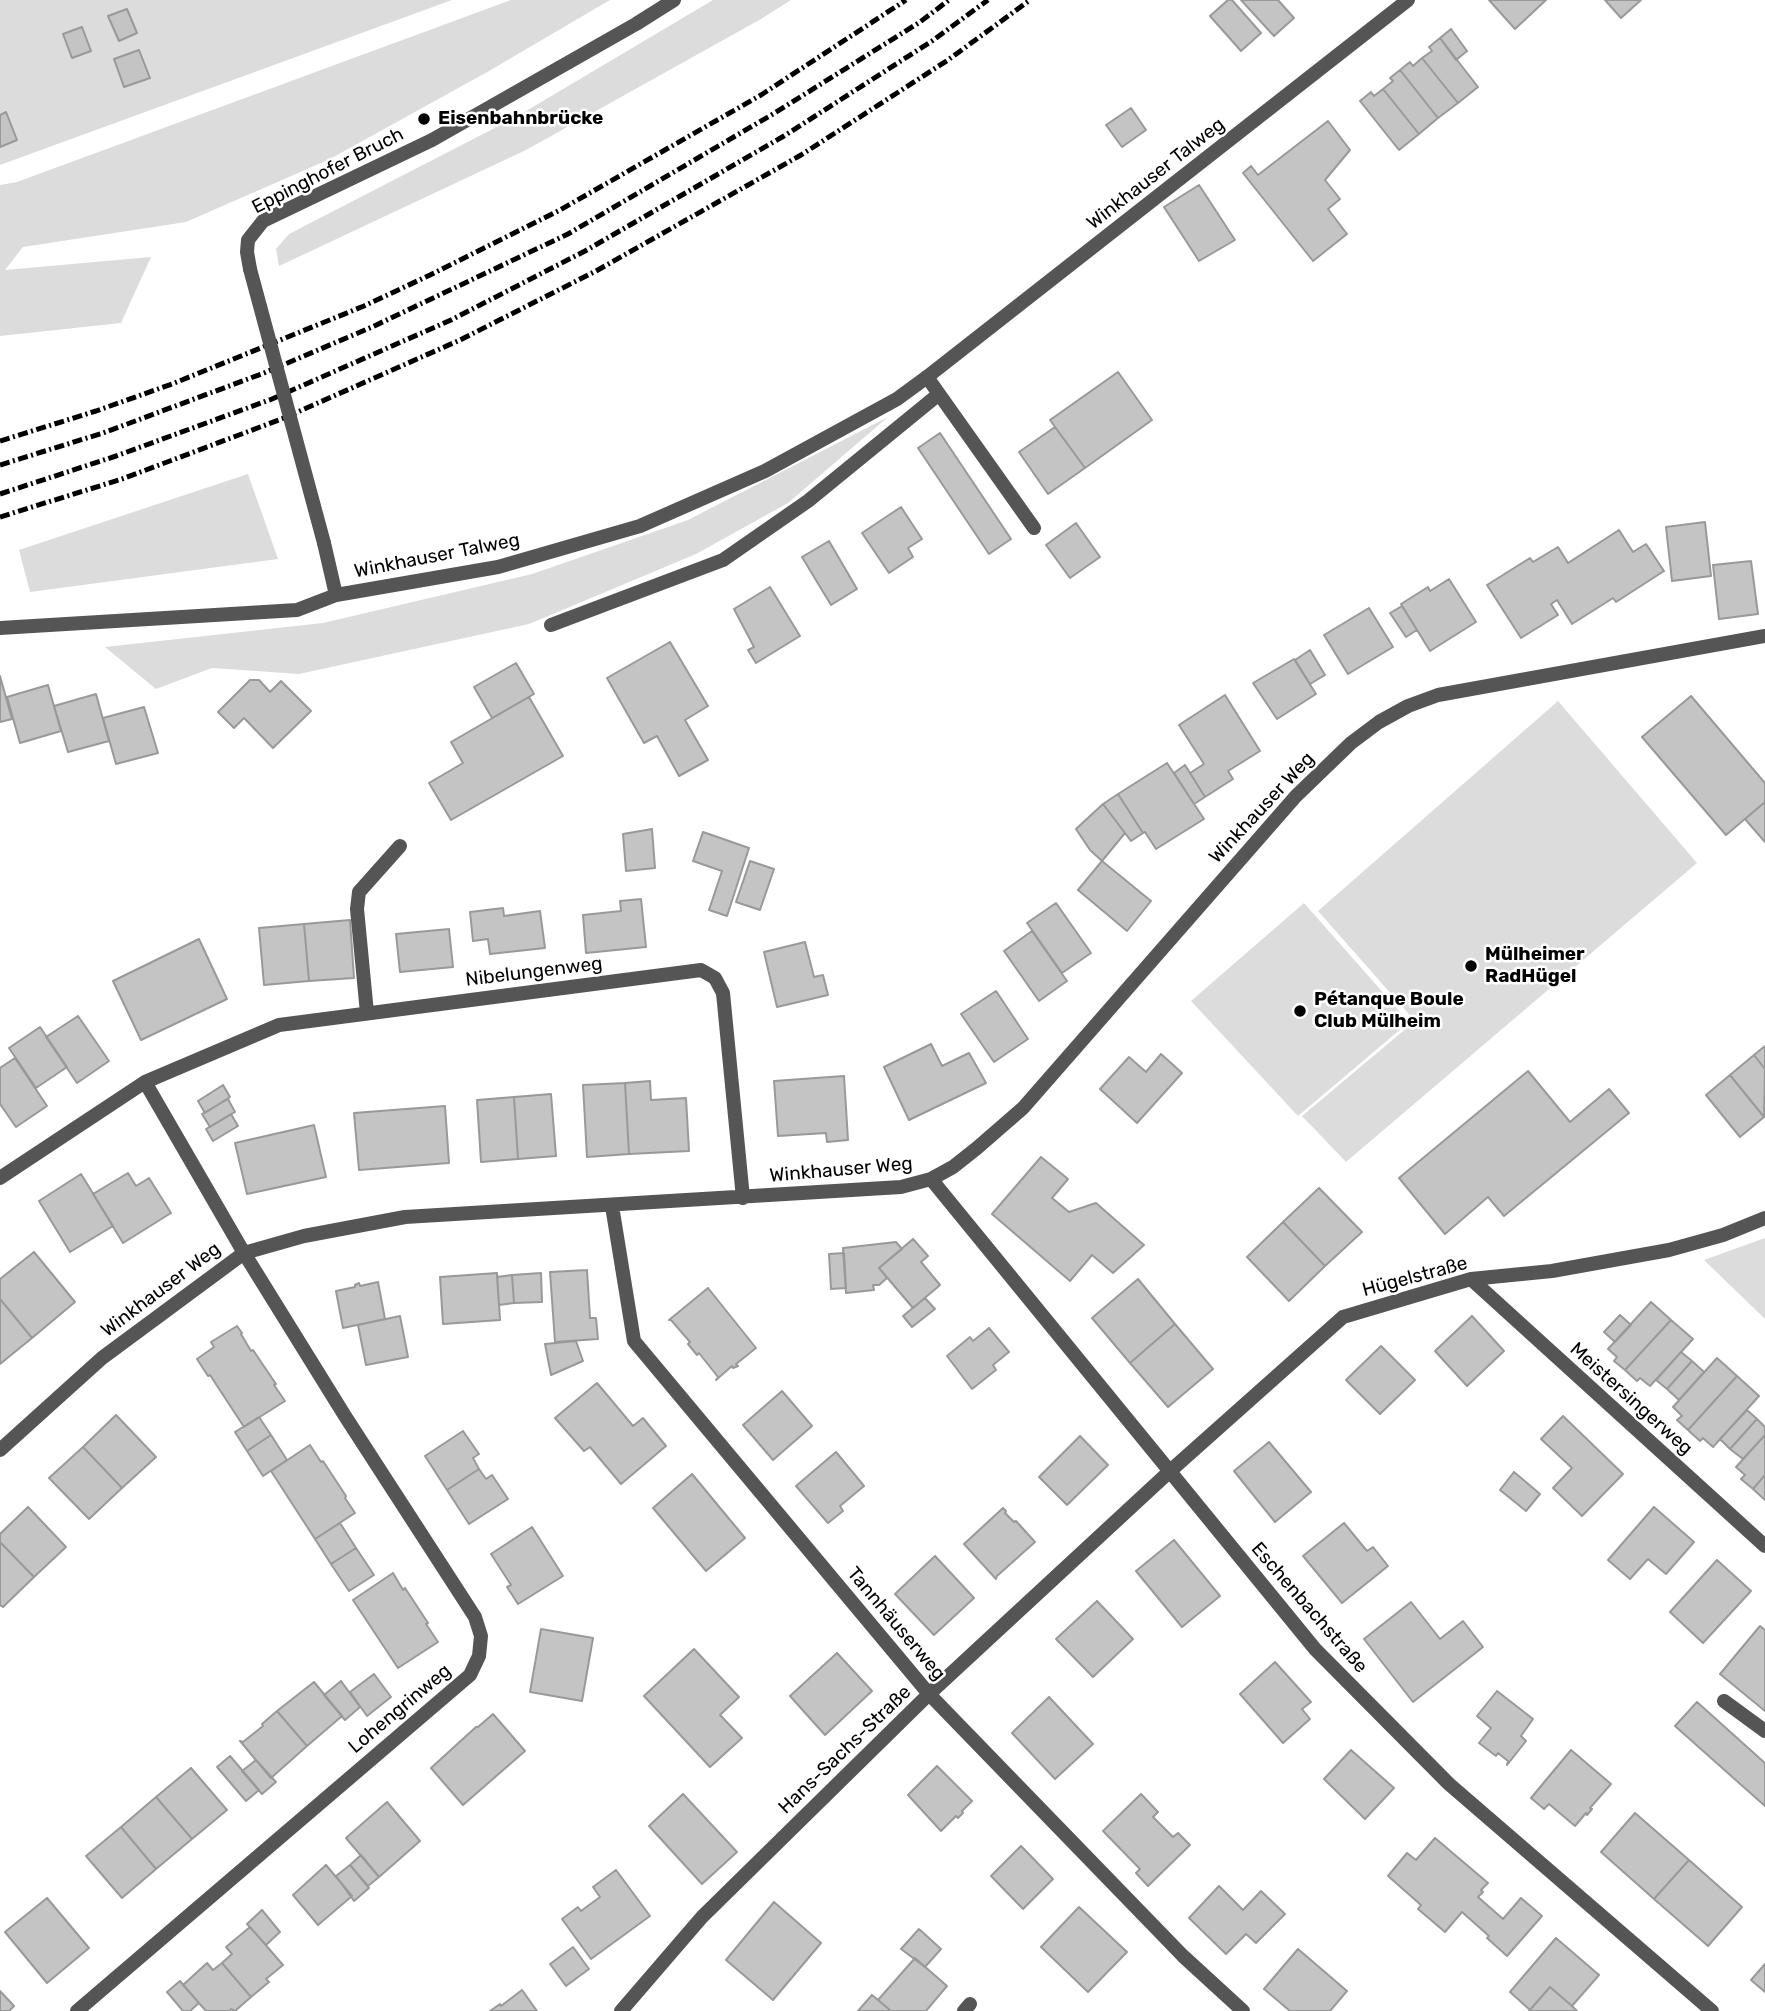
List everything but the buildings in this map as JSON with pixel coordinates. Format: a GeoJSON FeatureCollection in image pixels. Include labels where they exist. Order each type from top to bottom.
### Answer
{"type":"FeatureCollection","features":[{"type":"Feature","properties":{"kind":"street","name":"Eppinghofer Bruch"},"geometry":{"type":"LineString","coordinates":[[336,595],[250,269],[248,240],[263,221],[432,140],[674,0]]}},
{"type":"Feature","properties":{"kind":"street","name":"Winkhauser Talweg"},"geometry":{"type":"LineString","coordinates":[[0,628],[298,610],[336,595],[498,567],[639,526],[765,471],[897,400],[1408,0]]}},
{"type":"Feature","properties":{"kind":"street"},"geometry":{"type":"LineString","coordinates":[[927,377],[1034,528]]}},
{"type":"Feature","properties":{"kind":"street"},"geometry":{"type":"LineString","coordinates":[[551,625],[723,560],[808,501],[939,394]]}},
{"type":"Feature","properties":{"kind":"street","name":"Winkhauser Weg"},"geometry":{"type":"LineString","coordinates":[[0,1450],[102,1358],[244,1253],[304,1236],[405,1217],[901,1187],[931,1179],[953,1167],[1023,1108],[1296,796],[1351,743],[1379,722],[1408,706],[1438,695],[1765,636]]}},
{"type":"Feature","properties":{"kind":"street"},"geometry":{"type":"LineString","coordinates":[[367,1013],[357,909],[359,892],[400,846]]}},
{"type":"Feature","properties":{"kind":"street","name":"Nibelungenweg"},"geometry":{"type":"LineString","coordinates":[[0,1178],[145,1082],[279,1025],[701,970],[715,978],[723,993],[743,1198]]}},
{"type":"Feature","properties":{"kind":"street"},"geometry":{"type":"LineString","coordinates":[[145,1082],[244,1253]]}},
{"type":"Feature","properties":{"kind":"street","name":"Eschenbachstraße"},"geometry":{"type":"LineString","coordinates":[[931,1179],[1315,1649],[1449,1784],[1712,2011]]}},
{"type":"Feature","properties":{"kind":"street","name":"Tannhäuserweg"},"geometry":{"type":"LineString","coordinates":[[612,1206],[634,1341],[929,1694],[1183,1956],[1243,2011]]}},
{"type":"Feature","properties":{"kind":"street","name":"Hügelstraße"},"geometry":{"type":"LineString","coordinates":[[1169,1472],[1343,1317],[1471,1279],[1552,1271],[1669,1250],[1723,1235],[1765,1218]]}},
{"type":"Feature","properties":{"kind":"street","name":"Lohengrinweg"},"geometry":{"type":"LineString","coordinates":[[77,2011],[470,1675],[479,1656],[481,1636],[475,1617],[244,1253]]}},
{"type":"Feature","properties":{"kind":"street","name":"Meistersingerweg"},"geometry":{"type":"LineString","coordinates":[[1471,1279],[1765,1546]]}},
{"type":"Feature","properties":{"kind":"street","name":"Hans-Sachs-Straße"},"geometry":{"type":"LineString","coordinates":[[621,2011],[702,1917],[929,1694],[1169,1472]]}},
{"type":"Feature","properties":{"kind":"street"},"geometry":{"type":"LineString","coordinates":[[1724,1702],[1765,1731]]}},
{"type":"Feature","properties":{"kind":"shaded area"},"geometry":{"type":"Polygon","coordinates":[[[0,0],[452,0],[0,165],[0,0]]]}},
{"type":"Feature","properties":{"kind":"shaded area"},"geometry":{"type":"Polygon","coordinates":[[[511,0],[610,0],[330,159],[186,222],[23,247],[5,270],[151,257],[121,323],[0,336],[0,185],[17,182],[511,0]]]}},
{"type":"Feature","properties":{"kind":"shaded area"},"geometry":{"type":"Polygon","coordinates":[[[713,0],[791,0],[526,150],[279,266],[276,249],[289,234],[516,117],[713,0]]]}},
{"type":"Feature","properties":{"kind":"shaded area"},"geometry":{"type":"Polygon","coordinates":[[[888,417],[788,503],[696,554],[529,624],[299,674],[212,668],[156,689],[105,647],[323,623],[532,574],[688,520],[888,417]]]}},
{"type":"Feature","properties":{"kind":"shaded area"},"geometry":{"type":"Polygon","coordinates":[[[248,474],[278,559],[30,592],[19,550],[248,474]]]}},
{"type":"Feature","properties":{"kind":"shaded area","name":"Mülheimer RadHügel"},"geometry":{"type":"Polygon","coordinates":[[[1558,701],[1697,863],[1346,1162],[1302,1116],[1415,1021],[1318,911],[1558,701]]]}},
{"type":"Feature","properties":{"kind":"shaded area","name":"Pétanque Boule Club Mülheim"},"geometry":{"type":"Polygon","coordinates":[[[1304,903],[1409,1022],[1298,1116],[1191,1001],[1304,903]]]}},
{"type":"Feature","properties":{"kind":"shaded area"},"geometry":{"type":"Polygon","coordinates":[[[1765,1238],[1765,1319],[1704,1260],[1765,1238]]]}},
{"type":"Feature","properties":{"kind":"railway"},"geometry":{"type":"LineString","coordinates":[[0,441],[172,384],[364,306],[430,275],[560,210],[761,95],[906,0]]}},
{"type":"Feature","properties":{"kind":"railway"},"geometry":{"type":"LineString","coordinates":[[0,465],[103,433],[264,373],[372,327],[568,234],[773,114],[920,22],[949,0]]}},
{"type":"Feature","properties":{"kind":"railway"},"geometry":{"type":"LineString","coordinates":[[0,494],[116,456],[272,399],[451,320],[585,251],[784,136],[932,41],[988,0]]}},
{"type":"Feature","properties":{"kind":"railway"},"geometry":{"type":"LineString","coordinates":[[0,517],[122,479],[284,418],[460,340],[596,271],[801,155],[948,60],[1030,0]]}},
{"type":"Feature","properties":{"kind":"place","name":"Eisenbahnbrücke"},"geometry":{"type":"Point","coordinates":[424,119]}},
{"type":"Feature","properties":{"kind":"place","name":"Mülheimer RadHügel"},"geometry":{"type":"Point","coordinates":[1471,966]}},
{"type":"Feature","properties":{"kind":"place","name":"Pétanque Boule Club Mülheim"},"geometry":{"type":"Point","coordinates":[1300,1011]}}]}
